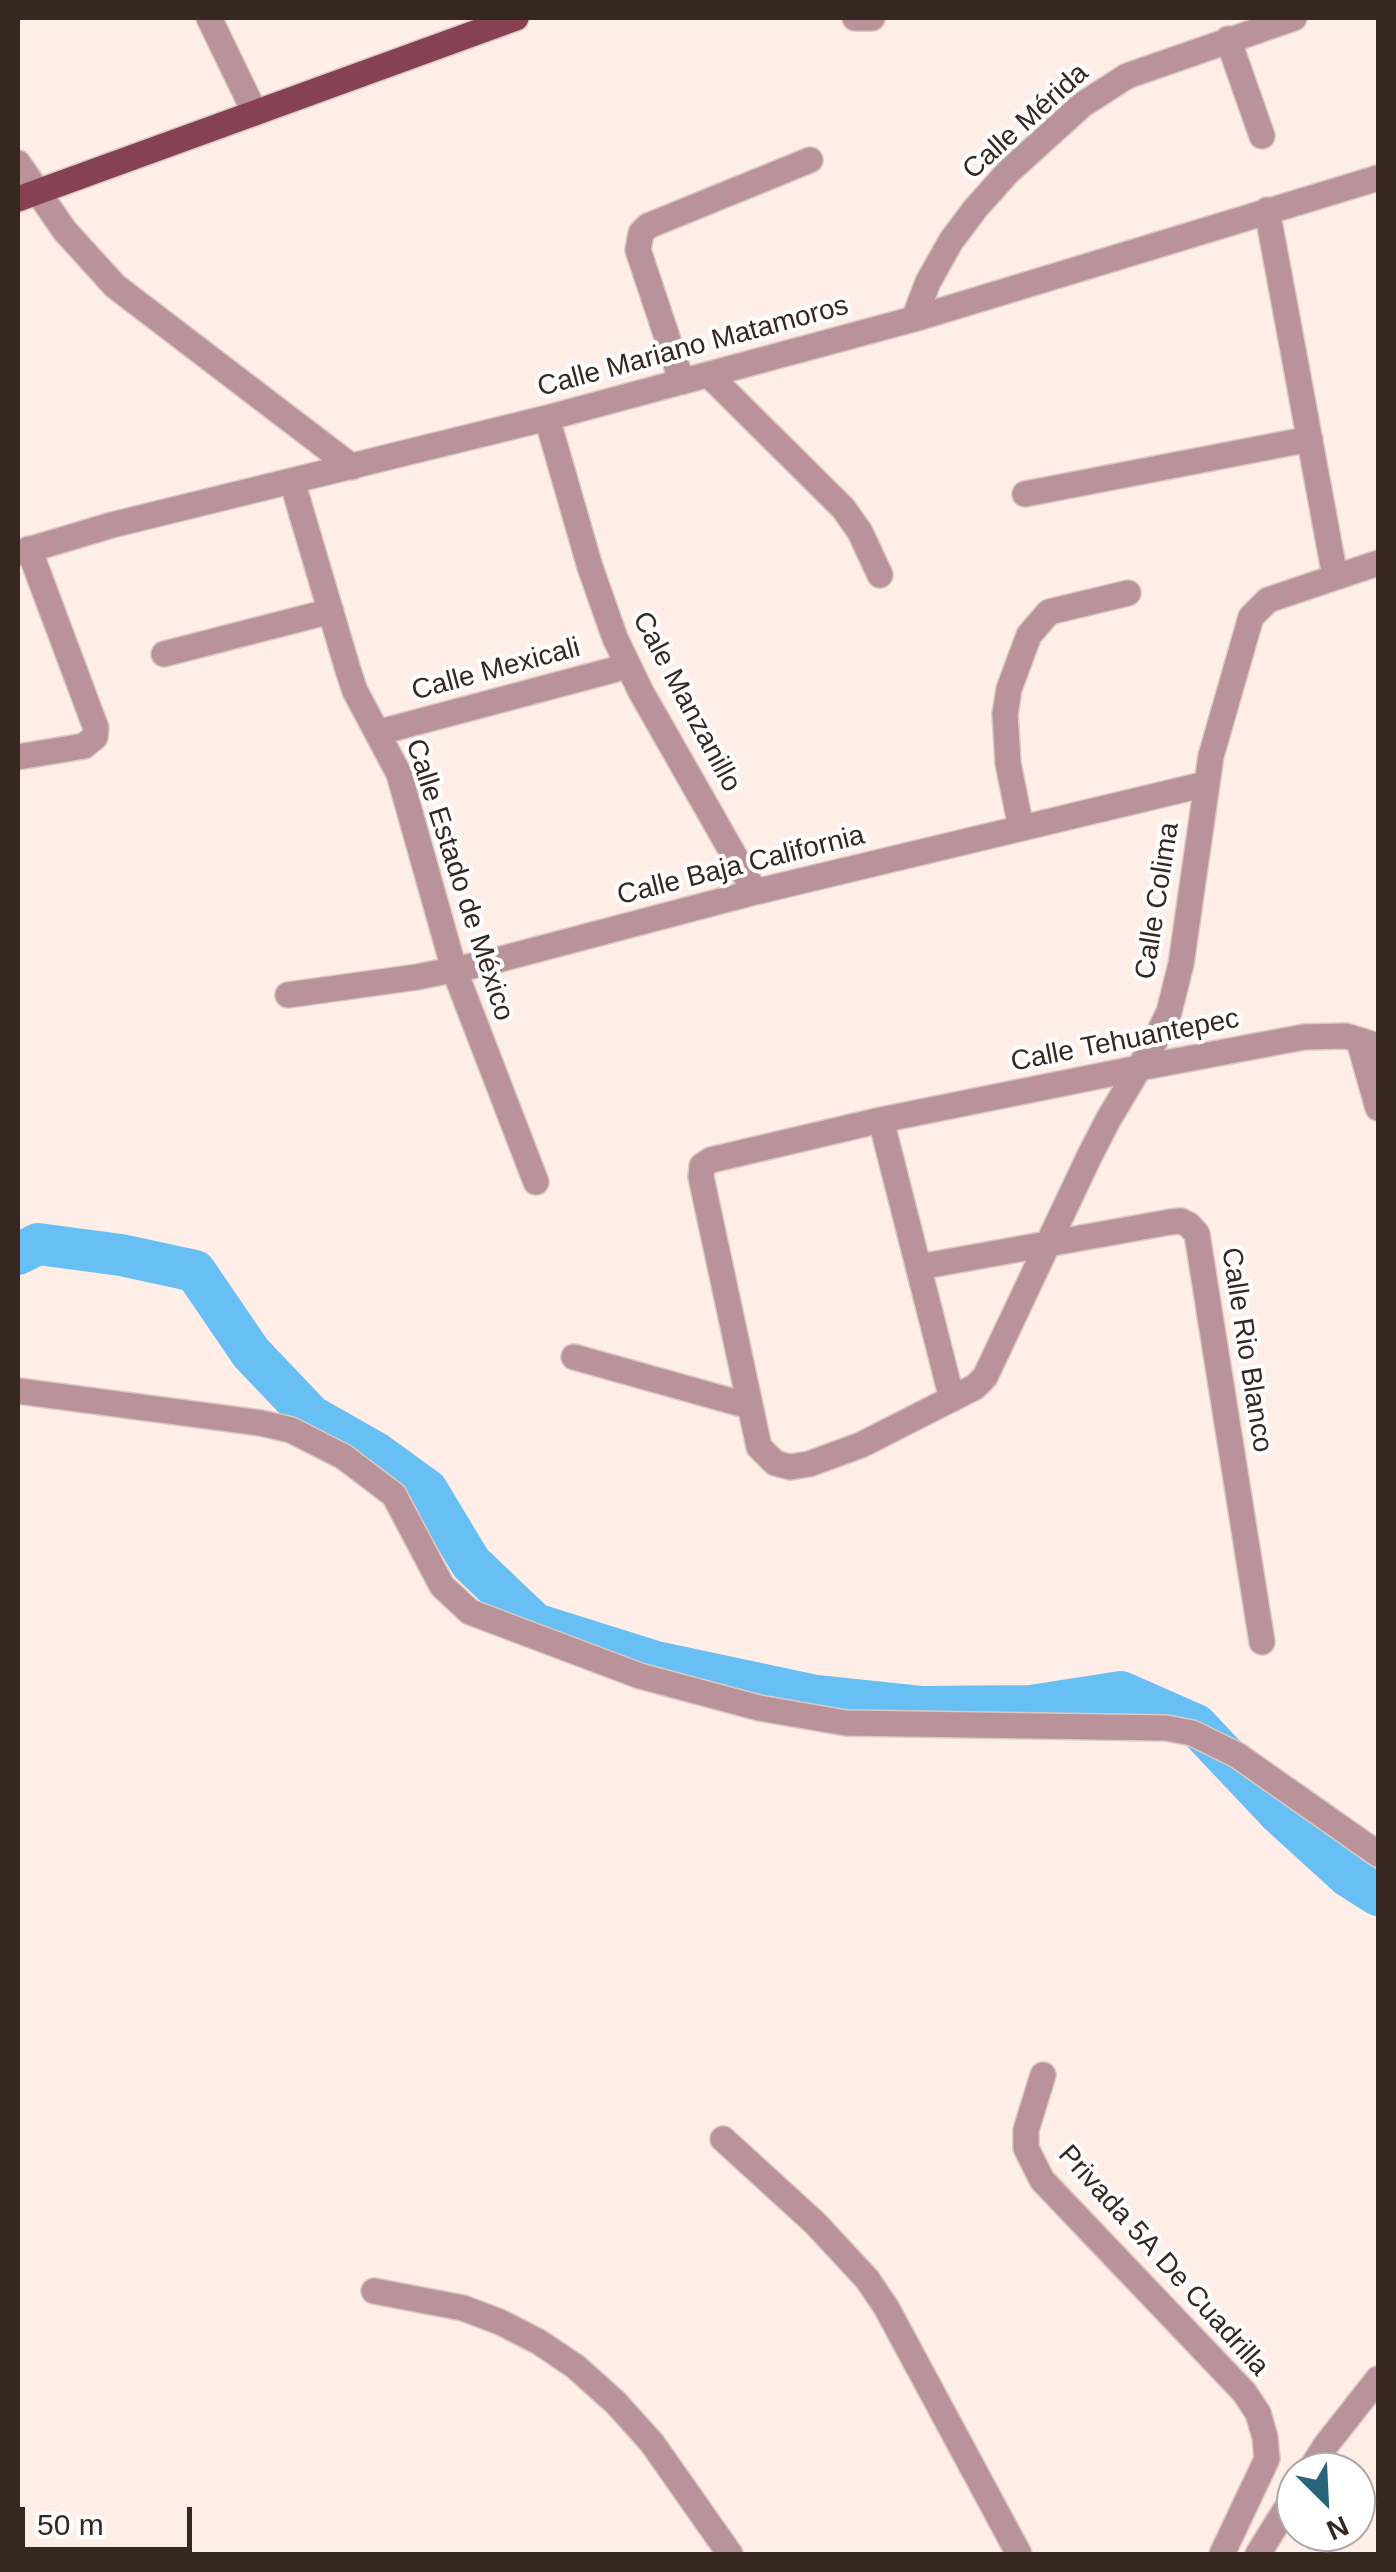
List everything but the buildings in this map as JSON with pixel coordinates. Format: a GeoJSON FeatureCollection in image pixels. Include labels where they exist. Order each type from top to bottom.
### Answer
{"type":"FeatureCollection","features":[{"type":"Feature","properties":{"kind":"main road"},"geometry":{"type":"LineString","coordinates":[[28,196],[516,18]]}},
{"type":"Feature","properties":{"kind":"street"},"geometry":{"type":"LineString","coordinates":[[209,18],[255,113]]}},
{"type":"Feature","properties":{"kind":"street"},"geometry":{"type":"LineString","coordinates":[[855,18],[872,18]]}},
{"type":"Feature","properties":{"kind":"street","name":"Calle Mérida"},"geometry":{"type":"LineString","coordinates":[[914,319],[928,282],[974,209],[1008,172],[1082,105],[1126,76],[1294,18]]}},
{"type":"Feature","properties":{"kind":"street"},"geometry":{"type":"LineString","coordinates":[[1228,40],[1262,136]]}},
{"type":"Feature","properties":{"kind":"street"},"geometry":{"type":"LineString","coordinates":[[682,382],[638,250],[641,233],[648,226],[810,160]]}},
{"type":"Feature","properties":{"kind":"street"},"geometry":{"type":"LineString","coordinates":[[18,163],[28,196],[114,286],[352,467]]}},
{"type":"Feature","properties":{"kind":"street","name":"Calle Mariano Matamoros"},"geometry":{"type":"LineString","coordinates":[[24,551],[112,525],[547,418],[914,319],[1378,178]]}},
{"type":"Feature","properties":{"kind":"street"},"geometry":{"type":"LineString","coordinates":[[1267,210],[1335,576]]}},
{"type":"Feature","properties":{"kind":"street"},"geometry":{"type":"LineString","coordinates":[[709,375],[843,508],[860,532],[880,575]]}},
{"type":"Feature","properties":{"kind":"street","name":"Cale Manzanillo"},"geometry":{"type":"LineString","coordinates":[[547,418],[590,566],[628,666],[755,892]]}},
{"type":"Feature","properties":{"kind":"street"},"geometry":{"type":"LineString","coordinates":[[1024,494],[1310,438]]}},
{"type":"Feature","properties":{"kind":"street","name":"Calle Estado de México"},"geometry":{"type":"LineString","coordinates":[[292,481],[356,691],[380,732],[408,799],[454,970],[536,1182]]}},
{"type":"Feature","properties":{"kind":"street"},"geometry":{"type":"LineString","coordinates":[[18,757],[84,746],[95,737],[96,728],[24,551]]}},
{"type":"Feature","properties":{"kind":"street","name":"Calle Colima"},"geometry":{"type":"LineString","coordinates":[[952,1399],[985,1377],[1108,1120],[1168,1012],[1181,964],[1206,784],[1251,617],[1268,600],[1378,564]]}},
{"type":"Feature","properties":{"kind":"street"},"geometry":{"type":"LineString","coordinates":[[1021,828],[1008,763],[1005,714],[1009,689],[1029,635],[1049,612],[1128,594]]}},
{"type":"Feature","properties":{"kind":"street"},"geometry":{"type":"LineString","coordinates":[[164,654],[331,611]]}},
{"type":"Feature","properties":{"kind":"street","name":"Calle Mexicali"},"geometry":{"type":"LineString","coordinates":[[380,732],[628,666]]}},
{"type":"Feature","properties":{"kind":"street","name":"Calle Baja California"},"geometry":{"type":"LineString","coordinates":[[288,995],[454,970],[755,892],[1206,784]]}},
{"type":"Feature","properties":{"kind":"street","name":"Calle Tehuantepec"},"geometry":{"type":"LineString","coordinates":[[882,1120],[1319,1035],[1346,1036],[1369,1044]]}},
{"type":"Feature","properties":{"kind":"street"},"geometry":{"type":"LineString","coordinates":[[1369,1044],[1378,1108]]}},
{"type":"Feature","properties":{"kind":"street"},"geometry":{"type":"LineString","coordinates":[[882,1120],[919,1268],[952,1399],[861,1444],[790,1467],[775,1463],[759,1447],[701,1177],[702,1166],[724,1155],[882,1120]]}},
{"type":"Feature","properties":{"kind":"street","name":"Calle Rio Blanco"},"geometry":{"type":"LineString","coordinates":[[919,1268],[1181,1221],[1197,1234],[1262,1642]]}},
{"type":"Feature","properties":{"kind":"street"},"geometry":{"type":"LineString","coordinates":[[574,1357],[749,1406]]}},
{"type":"Feature","properties":{"kind":"street"},"geometry":{"type":"LineString","coordinates":[[18,1391],[260,1422],[291,1430],[344,1457],[394,1496],[442,1586],[470,1612],[640,1676],[759,1708],[846,1723],[1166,1728],[1192,1733],[1237,1755],[1378,1854]]}},
{"type":"Feature","properties":{"kind":"street","name":"Privada 5A De Cuadrilla"},"geometry":{"type":"LineString","coordinates":[[1043,2075],[1026,2130],[1026,2148],[1042,2180],[1244,2392],[1258,2413],[1267,2460],[1222,2554]]}},
{"type":"Feature","properties":{"kind":"street"},"geometry":{"type":"LineString","coordinates":[[723,2139],[815,2224],[867,2279],[886,2306],[1019,2554]]}},
{"type":"Feature","properties":{"kind":"street"},"geometry":{"type":"LineString","coordinates":[[374,2291],[463,2308],[539,2342],[576,2367],[616,2403],[652,2444],[730,2554]]}},
{"type":"Feature","properties":{"kind":"street"},"geometry":{"type":"LineString","coordinates":[[1322,2452],[1378,2380]]}},
{"type":"Feature","properties":{"kind":"street"},"geometry":{"type":"LineString","coordinates":[[1258,2554],[1276,2526]]}},
{"type":"Feature","properties":{"kind":"waterway"},"geometry":{"type":"LineString","coordinates":[[18,1254],[38,1244],[121,1255],[195,1271],[251,1353],[311,1416],[376,1453],[427,1490],[471,1563],[535,1624],[656,1662],[816,1696],[921,1707],[1031,1706],[1121,1692],[1196,1725],[1280,1814],[1348,1876],[1378,1895]]}}]}
